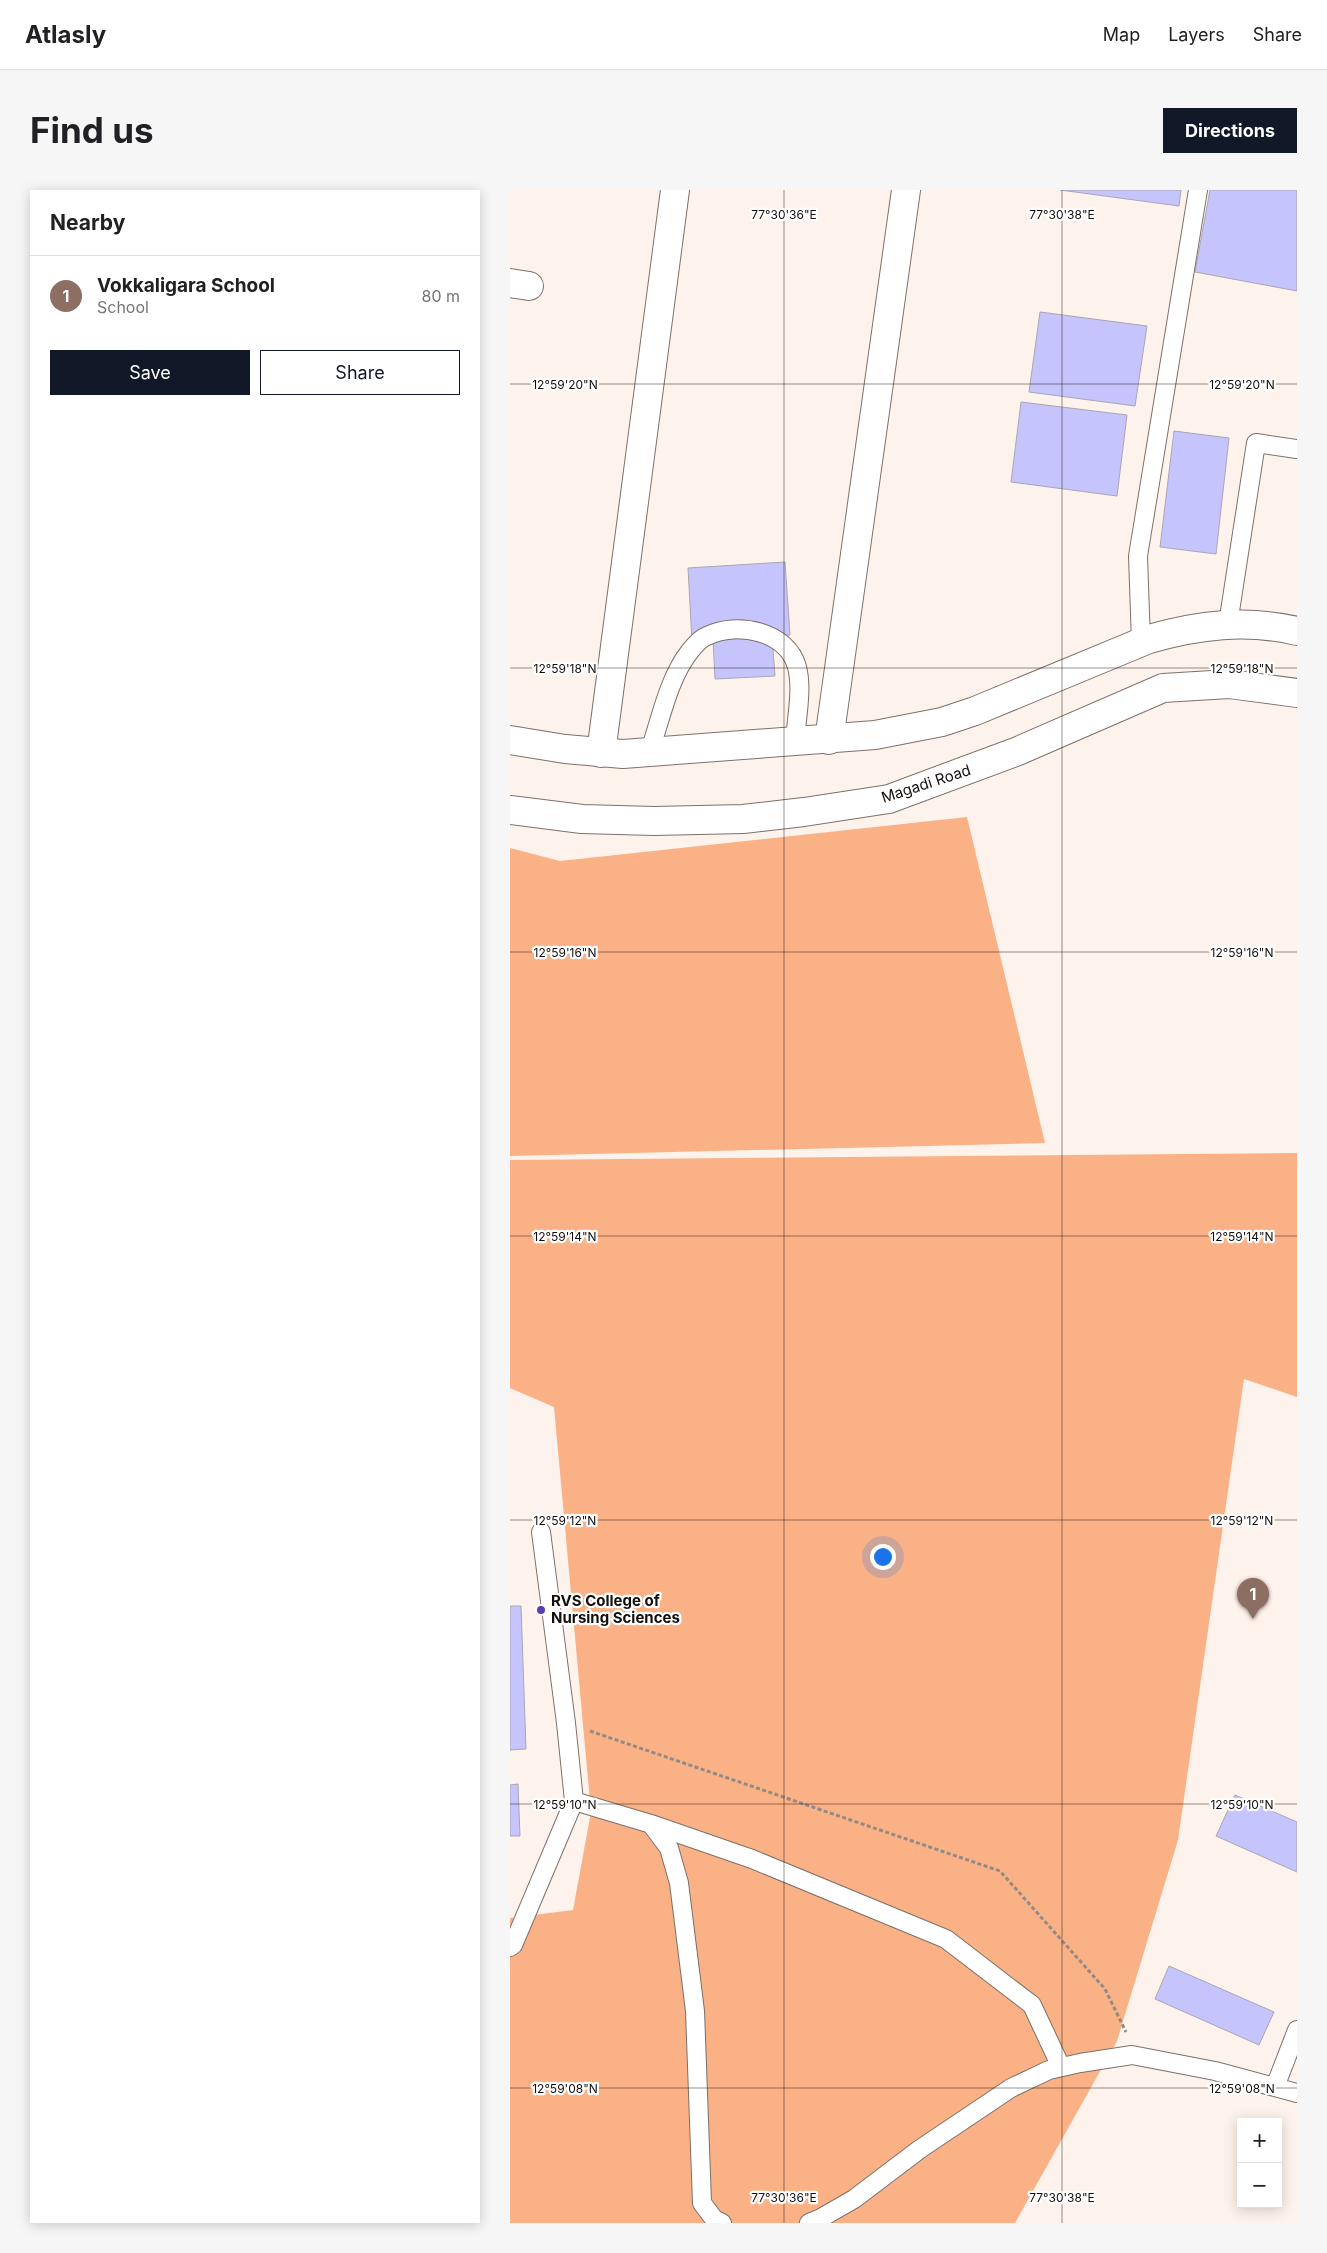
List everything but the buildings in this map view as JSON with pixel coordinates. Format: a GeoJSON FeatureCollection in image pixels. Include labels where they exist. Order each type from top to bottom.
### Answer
{"type":"FeatureCollection","features":[{"type":"Feature","properties":{"kind":"main road"},"geometry":{"type":"LineString","coordinates":[[601,753],[675,190]]}},
{"type":"Feature","properties":{"kind":"main road"},"geometry":{"type":"LineString","coordinates":[[829,740],[906,190]]}},
{"type":"Feature","properties":{"kind":"main road"},"geometry":{"type":"LineString","coordinates":[[510,740],[601,753],[649,753],[875,736],[942,722],[1008,699],[1142,642],[1174,632],[1228,624],[1296,625]]}},
{"type":"Feature","properties":{"kind":"main road","name":"Magadi Road"},"geometry":{"type":"LineString","coordinates":[[510,810],[582,819],[654,821],[744,819],[851,805],[889,799],[940,782],[1018,751],[1162,688],[1229,684],[1297,693]]}},
{"type":"Feature","properties":{"kind":"lane"},"geometry":{"type":"LineString","coordinates":[[1142,642],[1138,556],[1198,190]]}},
{"type":"Feature","properties":{"kind":"lane"},"geometry":{"type":"LineString","coordinates":[[1228,624],[1256,443],[1297,449]]}},
{"type":"Feature","properties":{"kind":"lane"},"geometry":{"type":"LineString","coordinates":[[649,753],[679,668],[691,650],[706,636],[726,630],[752,631],[776,638],[789,650],[797,666],[798,687],[795,743]]}},
{"type":"Feature","properties":{"kind":"lane"},"geometry":{"type":"LineString","coordinates":[[510,1947],[513,1945],[574,1801],[542,1532]]}},
{"type":"Feature","properties":{"kind":"lane"},"geometry":{"type":"LineString","coordinates":[[574,1801],[651,1824],[752,1859],[946,1939],[1032,2005],[1061,2067]]}},
{"type":"Feature","properties":{"kind":"lane"},"geometry":{"type":"LineString","coordinates":[[651,1824],[669,1848],[679,1883],[695,2011],[702,2203],[714,2219],[722,2223]]}},
{"type":"Feature","properties":{"kind":"lane"},"geometry":{"type":"LineString","coordinates":[[1275,2087],[1297,2030]]}},
{"type":"Feature","properties":{"kind":"lane"},"geometry":{"type":"LineString","coordinates":[[809,2223],[854,2199],[920,2149],[1011,2088],[1049,2070],[1132,2055],[1215,2071],[1297,2093]]}},
{"type":"Feature","properties":{"kind":"path"},"geometry":{"type":"LineString","coordinates":[[566,1723],[1000,1871],[1105,1989],[1128,2035],[1132,2055]]}},
{"type":"Feature","properties":{"kind":"shaded area"},"geometry":{"type":"Polygon","coordinates":[[[967,817],[1045,1143],[510,1156],[510,848],[560,861],[967,817]]]}},
{"type":"Feature","properties":{"kind":"shaded area"},"geometry":{"type":"Polygon","coordinates":[[[1297,1153],[1297,1397],[1244,1379],[1178,1840],[1117,2041],[1015,2223],[510,2223],[510,1918],[573,1910],[591,1812],[554,1407],[510,1388],[510,1160],[1297,1153]]]}},
{"type":"Feature","properties":{"kind":"place","name":"RVS College of Nursing Sciences"},"geometry":{"type":"Point","coordinates":[541,1610]}},
{"type":"Feature","properties":{"kind":"place","name":"Vokkaligara School"},"geometry":{"type":"Point","coordinates":[1253,1619]}}]}
